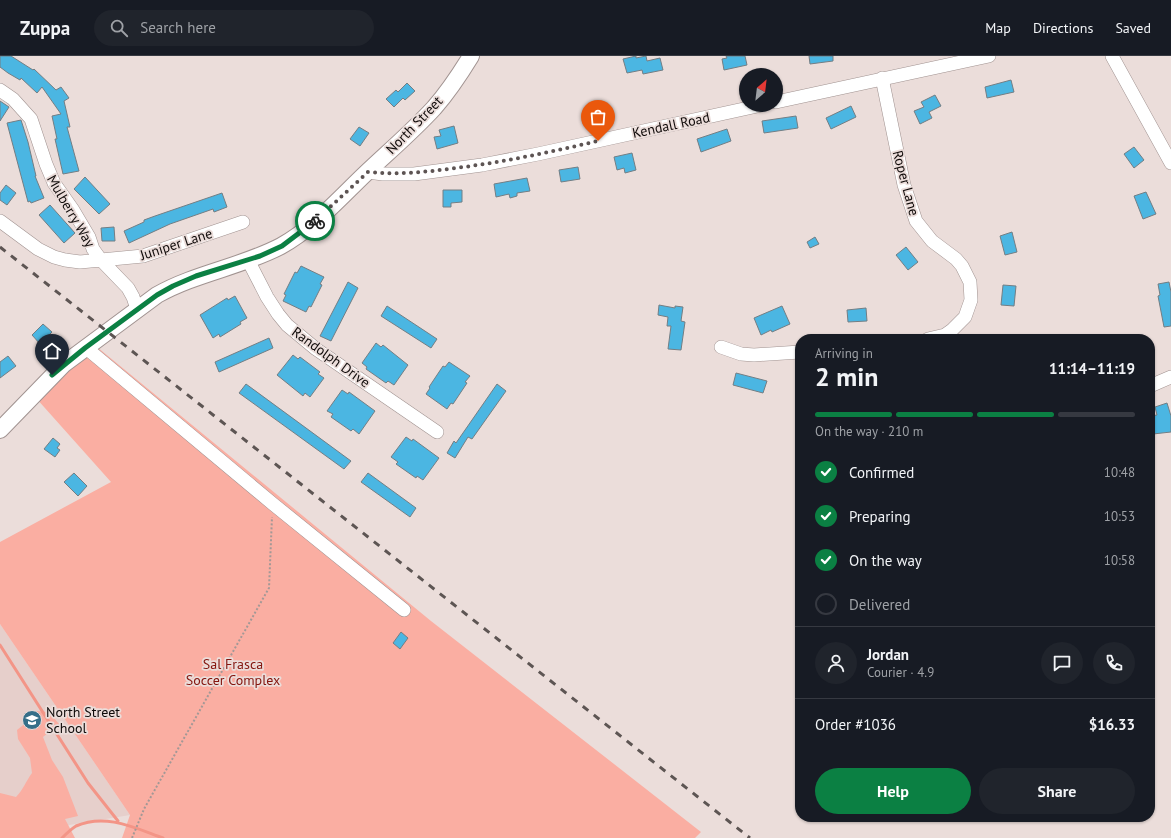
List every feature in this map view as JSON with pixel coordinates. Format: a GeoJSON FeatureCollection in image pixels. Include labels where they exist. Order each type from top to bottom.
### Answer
{"type":"FeatureCollection","features":[{"type":"Feature","properties":{"kind":"main road","name":"North Street"},"geometry":{"type":"LineString","coordinates":[[0,430],[52,375],[137,309],[173,286],[196,276],[248,260],[282,246],[304,231],[368,172],[433,108],[456,80],[471,56]]}},
{"type":"Feature","properties":{"kind":"street"},"geometry":{"type":"LineString","coordinates":[[783,100],[989,56]]}},
{"type":"Feature","properties":{"kind":"street"},"geometry":{"type":"LineString","coordinates":[[1112,56],[1171,163]]}},
{"type":"Feature","properties":{"kind":"street","name":"Roper Lane"},"geometry":{"type":"LineString","coordinates":[[882,78],[904,185],[916,221],[932,241],[956,259],[962,266],[967,274],[971,286],[971,300],[969,309],[959,324],[946,334]]}},
{"type":"Feature","properties":{"kind":"street","name":"Mulberry Way"},"geometry":{"type":"LineString","coordinates":[[0,90],[13,99],[32,119],[46,164],[54,183],[73,210],[89,238],[93,249],[101,260],[128,288],[137,309]]}},
{"type":"Feature","properties":{"kind":"street","name":"Kendall Road"},"geometry":{"type":"LineString","coordinates":[[368,172],[383,174],[414,174],[482,165],[739,110]]}},
{"type":"Feature","properties":{"kind":"street","name":"Juniper Lane"},"geometry":{"type":"LineString","coordinates":[[0,220],[38,249],[54,257],[80,262],[143,256],[243,222]]}},
{"type":"Feature","properties":{"kind":"street","name":"Randolph Drive"},"geometry":{"type":"LineString","coordinates":[[248,260],[278,314],[292,330],[316,349],[437,432]]}},
{"type":"Feature","properties":{"kind":"street"},"geometry":{"type":"LineString","coordinates":[[721,347],[741,354],[754,356],[795,352]]}},
{"type":"Feature","properties":{"kind":"street"},"geometry":{"type":"LineString","coordinates":[[85,348],[273,504],[404,610]]}},
{"type":"Feature","properties":{"kind":"street"},"geometry":{"type":"LineString","coordinates":[[1155,384],[1171,377]]}},
{"type":"Feature","properties":{"kind":"path"},"geometry":{"type":"LineString","coordinates":[[132,838],[144,809],[269,588],[273,504]]}},
{"type":"Feature","properties":{"kind":"shaded area","name":"North Street School"},"geometry":{"type":"Polygon","coordinates":[[[0,624],[130,815],[69,825],[54,838],[0,838],[0,624]]]}},
{"type":"Feature","properties":{"kind":"green space","name":"Sal Frasca Soccer Complex"},"geometry":{"type":"Polygon","coordinates":[[[97,347],[431,621],[701,832],[695,838],[122,838],[130,815],[0,624],[0,542],[111,482],[36,398],[77,361],[97,347]]]}},
{"type":"Feature","properties":{"kind":"green space"},"geometry":{"type":"Polygon","coordinates":[[[36,711],[49,712],[59,724],[43,737],[52,760],[63,777],[78,816],[65,819],[75,838],[0,838],[0,793],[16,797],[32,773],[30,758],[18,739],[17,730],[27,722],[36,711]]]}},
{"type":"Feature","properties":{"kind":"building"},"geometry":{"type":"Polygon","coordinates":[[[0,56],[11,56],[33,70],[34,69],[56,90],[61,87],[69,98],[64,101],[70,127],[67,127],[79,171],[63,174],[55,139],[57,139],[52,116],[61,114],[42,87],[37,93],[21,78],[20,80],[0,67],[0,56]]]}},
{"type":"Feature","properties":{"kind":"building"},"geometry":{"type":"Polygon","coordinates":[[[636,56],[636,58],[646,56],[647,61],[660,58],[663,70],[643,74],[642,70],[627,73],[623,59],[636,56]]]}},
{"type":"Feature","properties":{"kind":"building"},"geometry":{"type":"Polygon","coordinates":[[[726,56],[745,56],[747,65],[724,70],[722,59],[727,58],[726,56]]]}},
{"type":"Feature","properties":{"kind":"building"},"geometry":{"type":"Polygon","coordinates":[[[809,56],[833,56],[833,61],[810,64],[809,56]]]}},
{"type":"Feature","properties":{"kind":"building"},"geometry":{"type":"Polygon","coordinates":[[[1011,80],[1014,92],[987,98],[985,87],[1011,80]]]}},
{"type":"Feature","properties":{"kind":"building"},"geometry":{"type":"Polygon","coordinates":[[[407,83],[415,91],[405,100],[403,98],[394,107],[386,99],[396,90],[398,92],[407,83]]]}},
{"type":"Feature","properties":{"kind":"building"},"geometry":{"type":"Polygon","coordinates":[[[935,95],[941,106],[929,112],[932,118],[920,124],[914,111],[924,107],[921,102],[935,95]]]}},
{"type":"Feature","properties":{"kind":"building"},"geometry":{"type":"Polygon","coordinates":[[[0,101],[9,107],[0,121],[0,101]]]}},
{"type":"Feature","properties":{"kind":"building"},"geometry":{"type":"Polygon","coordinates":[[[851,106],[856,117],[831,129],[826,118],[851,106]]]}},
{"type":"Feature","properties":{"kind":"building"},"geometry":{"type":"Polygon","coordinates":[[[796,116],[798,128],[764,133],[762,121],[796,116]]]}},
{"type":"Feature","properties":{"kind":"building"},"geometry":{"type":"Polygon","coordinates":[[[21,120],[28,142],[35,176],[44,198],[31,203],[30,201],[28,202],[7,123],[21,120]]]}},
{"type":"Feature","properties":{"kind":"building"},"geometry":{"type":"Polygon","coordinates":[[[454,126],[458,143],[437,149],[434,137],[441,136],[439,130],[454,126]]]}},
{"type":"Feature","properties":{"kind":"building"},"geometry":{"type":"Polygon","coordinates":[[[359,127],[369,133],[360,146],[350,139],[359,127]]]}},
{"type":"Feature","properties":{"kind":"building"},"geometry":{"type":"Polygon","coordinates":[[[727,129],[731,141],[701,152],[697,139],[727,129]]]}},
{"type":"Feature","properties":{"kind":"building"},"geometry":{"type":"Polygon","coordinates":[[[1134,147],[1144,160],[1134,168],[1124,154],[1134,147]]]}},
{"type":"Feature","properties":{"kind":"building"},"geometry":{"type":"Polygon","coordinates":[[[632,153],[636,170],[625,173],[624,168],[617,170],[614,157],[632,153]]]}},
{"type":"Feature","properties":{"kind":"building"},"geometry":{"type":"Polygon","coordinates":[[[578,167],[580,179],[561,182],[559,170],[578,167]]]}},
{"type":"Feature","properties":{"kind":"building"},"geometry":{"type":"Polygon","coordinates":[[[85,177],[110,204],[99,214],[74,189],[85,177]]]}},
{"type":"Feature","properties":{"kind":"building"},"geometry":{"type":"Polygon","coordinates":[[[527,178],[530,191],[517,193],[517,196],[510,198],[509,194],[496,197],[494,184],[527,178]]]}},
{"type":"Feature","properties":{"kind":"building"},"geometry":{"type":"Polygon","coordinates":[[[6,185],[16,193],[7,205],[0,200],[0,193],[6,185]]]}},
{"type":"Feature","properties":{"kind":"building"},"geometry":{"type":"Polygon","coordinates":[[[443,190],[462,190],[462,202],[451,203],[451,207],[443,207],[443,190]]]}},
{"type":"Feature","properties":{"kind":"building"},"geometry":{"type":"Polygon","coordinates":[[[1146,192],[1156,214],[1143,219],[1134,196],[1146,192]]]}},
{"type":"Feature","properties":{"kind":"building"},"geometry":{"type":"Polygon","coordinates":[[[222,193],[227,207],[214,212],[213,209],[170,224],[129,243],[124,231],[144,222],[144,220],[222,193]]]}},
{"type":"Feature","properties":{"kind":"building"},"geometry":{"type":"Polygon","coordinates":[[[50,205],[75,233],[64,243],[39,215],[50,205]]]}},
{"type":"Feature","properties":{"kind":"building"},"geometry":{"type":"Polygon","coordinates":[[[114,227],[115,241],[102,241],[101,228],[114,227]]]}},
{"type":"Feature","properties":{"kind":"building"},"geometry":{"type":"Polygon","coordinates":[[[1012,232],[1017,252],[1005,255],[1000,236],[1012,232]]]}},
{"type":"Feature","properties":{"kind":"building"},"geometry":{"type":"Polygon","coordinates":[[[815,237],[819,244],[810,248],[807,242],[815,237]]]}},
{"type":"Feature","properties":{"kind":"building"},"geometry":{"type":"Polygon","coordinates":[[[906,247],[918,262],[908,270],[896,255],[906,247]]]}},
{"type":"Feature","properties":{"kind":"building"},"geometry":{"type":"Polygon","coordinates":[[[301,266],[324,277],[320,284],[322,285],[311,307],[309,306],[306,312],[283,301],[286,295],[284,294],[295,272],[297,273],[301,266]]]}},
{"type":"Feature","properties":{"kind":"building"},"geometry":{"type":"Polygon","coordinates":[[[348,282],[358,288],[331,341],[320,336],[348,282]]]}},
{"type":"Feature","properties":{"kind":"building"},"geometry":{"type":"Polygon","coordinates":[[[1169,282],[1171,292],[1171,326],[1164,327],[1158,296],[1160,295],[1158,284],[1169,282]]]}},
{"type":"Feature","properties":{"kind":"building"},"geometry":{"type":"Polygon","coordinates":[[[1003,285],[1016,286],[1014,306],[1001,305],[1003,285]]]}},
{"type":"Feature","properties":{"kind":"building"},"geometry":{"type":"Polygon","coordinates":[[[235,296],[247,318],[240,322],[241,324],[220,337],[219,334],[213,338],[200,315],[227,298],[228,300],[235,296]]]}},
{"type":"Feature","properties":{"kind":"building"},"geometry":{"type":"Polygon","coordinates":[[[659,305],[675,308],[675,306],[683,307],[681,321],[685,322],[681,350],[668,349],[671,326],[667,326],[668,317],[658,315],[659,305]]]}},
{"type":"Feature","properties":{"kind":"building"},"geometry":{"type":"Polygon","coordinates":[[[387,306],[437,339],[431,348],[381,316],[387,306]]]}},
{"type":"Feature","properties":{"kind":"building"},"geometry":{"type":"Polygon","coordinates":[[[782,306],[790,324],[761,335],[754,318],[782,306]]]}},
{"type":"Feature","properties":{"kind":"building"},"geometry":{"type":"Polygon","coordinates":[[[866,308],[867,321],[848,322],[847,310],[866,308]]]}},
{"type":"Feature","properties":{"kind":"building"},"geometry":{"type":"Polygon","coordinates":[[[43,324],[52,332],[47,337],[56,346],[49,354],[32,335],[43,324]]]}},
{"type":"Feature","properties":{"kind":"building"},"geometry":{"type":"Polygon","coordinates":[[[269,338],[273,348],[219,372],[215,362],[269,338]]]}},
{"type":"Feature","properties":{"kind":"building"},"geometry":{"type":"Polygon","coordinates":[[[376,343],[381,347],[383,345],[408,365],[394,385],[388,381],[386,383],[366,369],[367,367],[362,363],[376,343]]]}},
{"type":"Feature","properties":{"kind":"building"},"geometry":{"type":"Polygon","coordinates":[[[293,355],[298,359],[300,357],[320,372],[318,374],[324,378],[310,397],[305,393],[303,396],[277,375],[293,355]]]}},
{"type":"Feature","properties":{"kind":"building"},"geometry":{"type":"Polygon","coordinates":[[[8,356],[16,366],[0,378],[0,362],[8,356]]]}},
{"type":"Feature","properties":{"kind":"building"},"geometry":{"type":"Polygon","coordinates":[[[449,362],[470,376],[453,404],[451,403],[447,409],[426,394],[443,366],[445,367],[449,362]]]}},
{"type":"Feature","properties":{"kind":"building"},"geometry":{"type":"Polygon","coordinates":[[[736,373],[767,381],[763,393],[733,385],[736,373]]]}},
{"type":"Feature","properties":{"kind":"building"},"geometry":{"type":"Polygon","coordinates":[[[246,384],[351,461],[344,469],[239,393],[246,384]]]}},
{"type":"Feature","properties":{"kind":"building"},"geometry":{"type":"Polygon","coordinates":[[[497,384],[506,391],[472,439],[468,437],[455,458],[447,453],[454,441],[456,443],[497,384]]]}},
{"type":"Feature","properties":{"kind":"building"},"geometry":{"type":"Polygon","coordinates":[[[342,390],[348,394],[349,392],[375,411],[359,434],[353,429],[351,431],[331,417],[333,414],[327,411],[342,390]]]}},
{"type":"Feature","properties":{"kind":"building"},"geometry":{"type":"Polygon","coordinates":[[[1167,403],[1171,416],[1171,432],[1155,434],[1155,415],[1157,415],[1155,407],[1167,403]]]}},
{"type":"Feature","properties":{"kind":"building"},"geometry":{"type":"Polygon","coordinates":[[[406,437],[412,441],[413,439],[439,458],[423,480],[417,476],[416,478],[396,464],[398,462],[391,457],[406,437]]]}},
{"type":"Feature","properties":{"kind":"building"},"geometry":{"type":"Polygon","coordinates":[[[53,438],[60,444],[57,448],[60,450],[55,457],[44,449],[53,438]]]}},
{"type":"Feature","properties":{"kind":"building"},"geometry":{"type":"Polygon","coordinates":[[[74,473],[87,486],[78,496],[64,482],[74,473]]]}},
{"type":"Feature","properties":{"kind":"building"},"geometry":{"type":"Polygon","coordinates":[[[368,473],[416,508],[410,517],[361,482],[368,473]]]}},
{"type":"Feature","properties":{"kind":"building"},"geometry":{"type":"Polygon","coordinates":[[[401,632],[408,638],[400,649],[393,643],[401,632]]]}},
{"type":"Feature","properties":{"kind":"waterway"},"geometry":{"type":"LineString","coordinates":[[0,645],[88,783],[118,821]]}},
{"type":"Feature","properties":{"kind":"waterway"},"geometry":{"type":"LineString","coordinates":[[62,838],[76,826],[87,822],[98,821],[120,823],[163,838]]}},
{"type":"Feature","properties":{"kind":"railway"},"geometry":{"type":"LineString","coordinates":[[0,247],[750,838]]}},
{"type":"Feature","properties":{"kind":"way so far"},"geometry":{"type":"LineString","coordinates":[[315,221],[368,172],[383,174],[414,174],[482,165],[598,141]]}},
{"type":"Feature","properties":{"kind":"place","name":"North Street School"},"geometry":{"type":"Point","coordinates":[32,720]}},
{"type":"Feature","properties":{"kind":"route"},"geometry":{"type":"LineString","coordinates":[[52,375],[85,348],[157,295],[196,276],[260,256],[282,246],[304,231],[315,221]]}}]}
